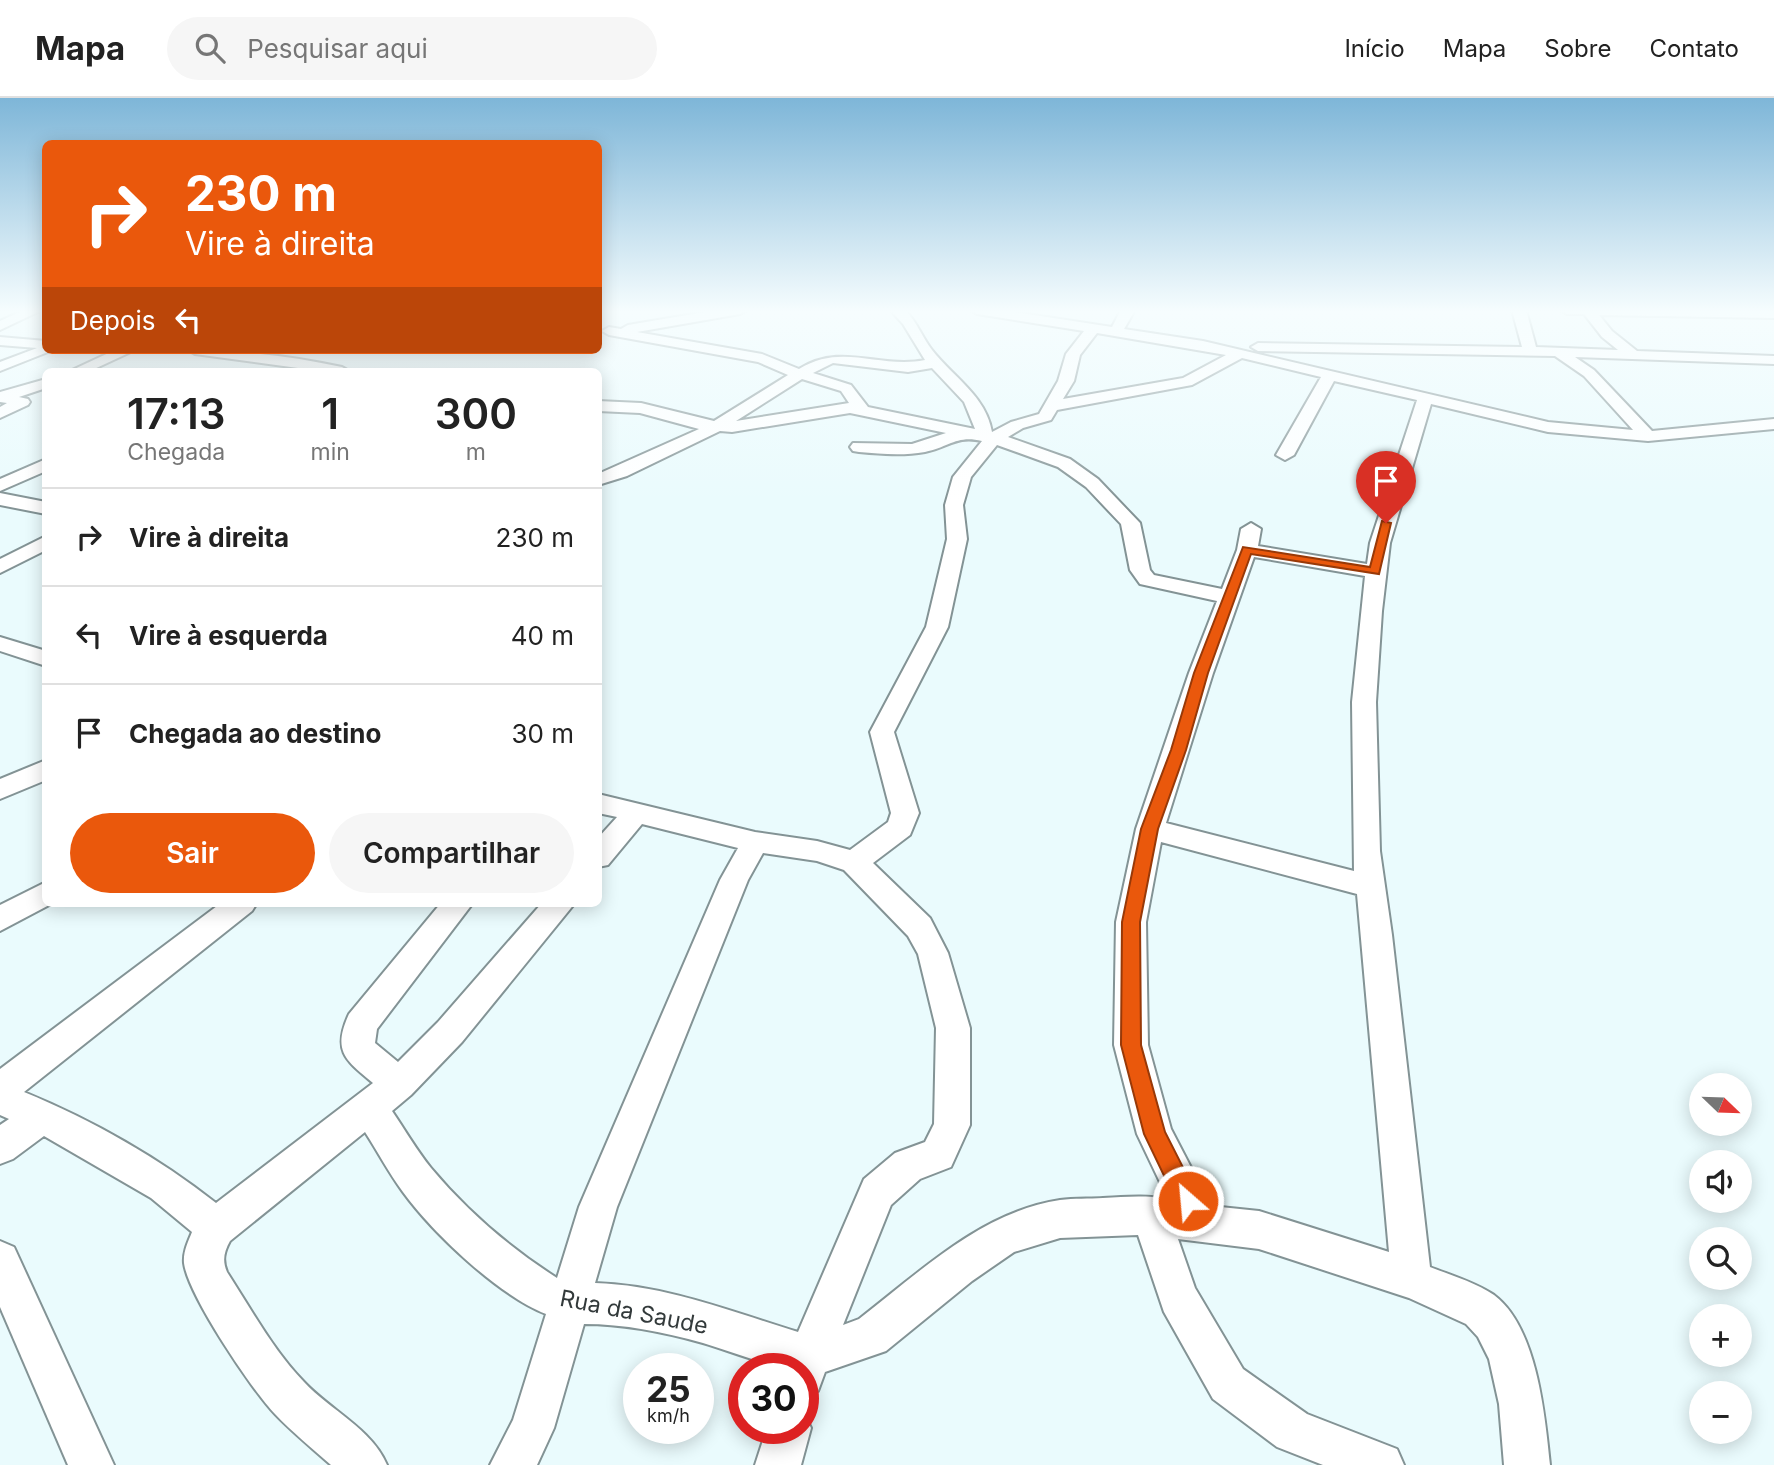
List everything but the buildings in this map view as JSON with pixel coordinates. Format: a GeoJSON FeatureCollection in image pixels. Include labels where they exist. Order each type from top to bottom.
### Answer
{"type":"FeatureCollection","features":[{"type":"Feature","properties":{"kind":"street"},"geometry":{"type":"LineString","coordinates":[[602,479],[716,427],[799,374]]}},
{"type":"Feature","properties":{"kind":"street"},"geometry":{"type":"LineString","coordinates":[[802,374],[846,388],[862,410]]}},
{"type":"Feature","properties":{"kind":"street"},"geometry":{"type":"LineString","coordinates":[[947,374],[969,400],[989,437]]}},
{"type":"Feature","properties":{"kind":"street"},"geometry":{"type":"LineString","coordinates":[[1036,451],[1044,436],[1048,412],[1066,381],[1067,374]]}},
{"type":"Feature","properties":{"kind":"street"},"geometry":{"type":"LineString","coordinates":[[854,862],[900,828],[905,813],[882,732],[937,627],[957,539],[954,505],[962,477],[989,437],[1048,412],[1187,382],[1202,374]]}},
{"type":"Feature","properties":{"kind":"street"},"geometry":{"type":"LineString","coordinates":[[1320,374],[1548,427],[1648,436],[1774,424]]}},
{"type":"Feature","properties":{"kind":"street"},"geometry":{"type":"LineString","coordinates":[[1590,374],[1648,436]]}},
{"type":"Feature","properties":{"kind":"street"},"geometry":{"type":"LineString","coordinates":[[1285,454],[1329,376]]}},
{"type":"Feature","properties":{"kind":"street"},"geometry":{"type":"LineString","coordinates":[[0,402],[42,385]]}},
{"type":"Feature","properties":{"kind":"street"},"geometry":{"type":"LineString","coordinates":[[1411,1279],[1366,851],[1364,702],[1375,571],[1391,503],[1425,399]]}},
{"type":"Feature","properties":{"kind":"street"},"geometry":{"type":"LineString","coordinates":[[602,405],[656,411],[692,423],[716,427],[744,425],[820,411],[862,410],[989,437],[1036,451],[1064,463],[1092,483],[1130,523],[1140,570],[1147,580],[1229,597]]}},
{"type":"Feature","properties":{"kind":"street"},"geometry":{"type":"LineString","coordinates":[[859,447],[929,448],[942,444],[961,432]]}},
{"type":"Feature","properties":{"kind":"street"},"geometry":{"type":"LineString","coordinates":[[0,486],[42,466]]}},
{"type":"Feature","properties":{"kind":"street"},"geometry":{"type":"LineString","coordinates":[[0,499],[42,507]]}},
{"type":"Feature","properties":{"kind":"street"},"geometry":{"type":"LineString","coordinates":[[1200,1224],[1155,1134],[1131,1045],[1131,922],[1150,829],[1249,539],[1375,571]]}},
{"type":"Feature","properties":{"kind":"street"},"geometry":{"type":"LineString","coordinates":[[0,567],[42,544]]}},
{"type":"Feature","properties":{"kind":"street"},"geometry":{"type":"LineString","coordinates":[[4,649],[42,658]]}},
{"type":"Feature","properties":{"kind":"street"},"geometry":{"type":"LineString","coordinates":[[0,790],[42,771]]}},
{"type":"Feature","properties":{"kind":"street"},"geometry":{"type":"LineString","coordinates":[[602,804],[755,842],[817,851],[854,862],[919,927],[933,953],[953,1028],[952,1125],[938,1155],[908,1166],[877,1192],[812,1353]]}},
{"type":"Feature","properties":{"kind":"street"},"geometry":{"type":"LineString","coordinates":[[602,853],[636,813]]}},
{"type":"Feature","properties":{"kind":"street"},"geometry":{"type":"LineString","coordinates":[[1150,829],[1370,886]]}},
{"type":"Feature","properties":{"kind":"street"},"geometry":{"type":"LineString","coordinates":[[513,1465],[532,1428],[598,1207],[734,880],[755,842]]}},
{"type":"Feature","properties":{"kind":"street"},"geometry":{"type":"LineString","coordinates":[[0,919],[42,895]]}},
{"type":"Feature","properties":{"kind":"street"},"geometry":{"type":"LineString","coordinates":[[0,1090],[237,907]]}},
{"type":"Feature","properties":{"kind":"street","name":"Rua da Saude"},"geometry":{"type":"LineString","coordinates":[[455,907],[361,1024],[357,1049],[384,1096],[417,1180],[456,1222],[497,1260],[544,1293],[571,1303],[620,1304],[701,1322],[773,1353]]}},
{"type":"Feature","properties":{"kind":"street"},"geometry":{"type":"LineString","coordinates":[[364,1465],[289,1398],[266,1369],[213,1286],[204,1264],[205,1248],[216,1227],[384,1096],[450,1032],[557,907]]}},
{"type":"Feature","properties":{"kind":"street"},"geometry":{"type":"LineString","coordinates":[[0,1098],[42,1116],[164,1185],[216,1227]]}},
{"type":"Feature","properties":{"kind":"street"},"geometry":{"type":"LineString","coordinates":[[0,1147],[42,1116]]}},
{"type":"Feature","properties":{"kind":"street"},"geometry":{"type":"LineString","coordinates":[[1151,1215],[1178,1298],[1228,1384],[1293,1431],[1381,1465]]}},
{"type":"Feature","properties":{"kind":"street"},"geometry":{"type":"LineString","coordinates":[[819,1361],[871,1336],[958,1267],[1004,1236],[1060,1219],[1151,1215],[1200,1224],[1259,1230],[1411,1279],[1480,1310],[1500,1330],[1513,1366],[1527,1465]]}},
{"type":"Feature","properties":{"kind":"street"},"geometry":{"type":"LineString","coordinates":[[0,1261],[91,1465]]}},
{"type":"Feature","properties":{"kind":"street"},"geometry":{"type":"LineString","coordinates":[[778,1465],[784,1444]]}},
{"type":"Feature","properties":{"kind":"route"},"geometry":{"type":"LineString","coordinates":[[1188,1201],[1155,1134],[1131,1045],[1131,922],[1150,829],[1201,673],[1247,550],[1375,571],[1386,523]]}}]}
